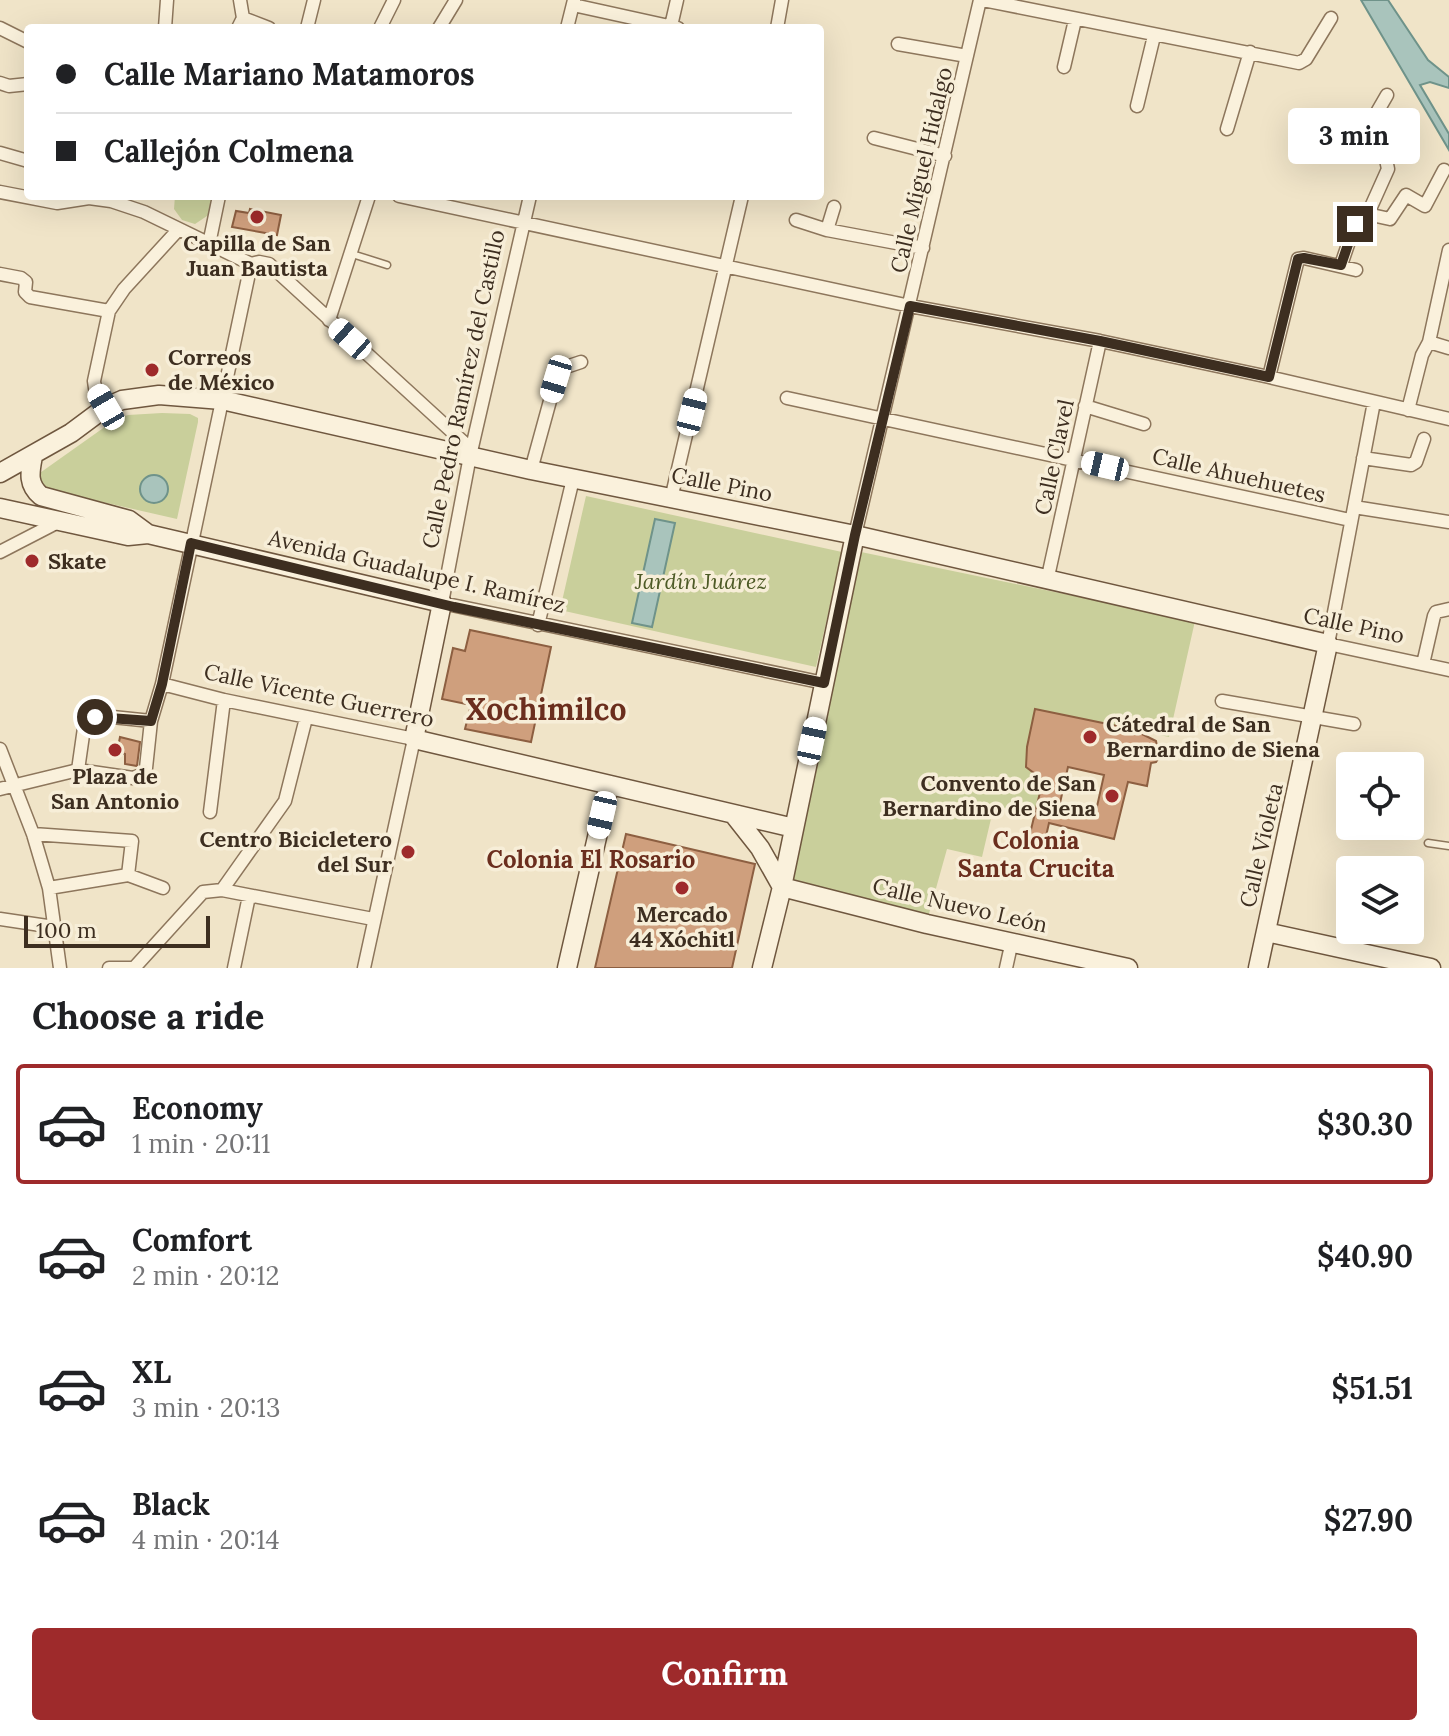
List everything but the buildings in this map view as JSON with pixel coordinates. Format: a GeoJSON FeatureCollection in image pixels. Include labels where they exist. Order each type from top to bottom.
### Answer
{"type":"FeatureCollection","features":[{"type":"Feature","properties":{"kind":"street"},"geometry":{"type":"LineString","coordinates":[[165,24],[167,0]]}},
{"type":"Feature","properties":{"kind":"street"},"geometry":{"type":"LineString","coordinates":[[240,0],[240,23]]}},
{"type":"Feature","properties":{"kind":"street"},"geometry":{"type":"LineString","coordinates":[[308,24],[314,0]]}},
{"type":"Feature","properties":{"kind":"street"},"geometry":{"type":"LineString","coordinates":[[382,24],[394,0]]}},
{"type":"Feature","properties":{"kind":"street"},"geometry":{"type":"LineString","coordinates":[[441,24],[456,0]]}},
{"type":"Feature","properties":{"kind":"street"},"geometry":{"type":"LineString","coordinates":[[673,24],[677,0]]}},
{"type":"Feature","properties":{"kind":"street"},"geometry":{"type":"LineString","coordinates":[[778,24],[782,0]]}},
{"type":"Feature","properties":{"kind":"street"},"geometry":{"type":"LineString","coordinates":[[981,0],[1299,63],[1306,59],[1331,18]]}},
{"type":"Feature","properties":{"kind":"street","name":"Calle Miguel Hidalgo"},"geometry":{"type":"LineString","coordinates":[[855,535],[981,0]]}},
{"type":"Feature","properties":{"kind":"street"},"geometry":{"type":"LineString","coordinates":[[568,24],[573,2],[661,24]]}},
{"type":"Feature","properties":{"kind":"street"},"geometry":{"type":"LineString","coordinates":[[1064,67],[1075,20]]}},
{"type":"Feature","properties":{"kind":"street"},"geometry":{"type":"LineString","coordinates":[[0,28],[24,40]]}},
{"type":"Feature","properties":{"kind":"street"},"geometry":{"type":"LineString","coordinates":[[1137,106],[1154,36]]}},
{"type":"Feature","properties":{"kind":"street"},"geometry":{"type":"LineString","coordinates":[[898,44],[967,56]]}},
{"type":"Feature","properties":{"kind":"street"},"geometry":{"type":"LineString","coordinates":[[1227,129],[1250,52]]}},
{"type":"Feature","properties":{"kind":"street"},"geometry":{"type":"LineString","coordinates":[[0,83],[9,86],[24,84]]}},
{"type":"Feature","properties":{"kind":"street"},"geometry":{"type":"LineString","coordinates":[[1341,265],[1355,224],[1364,220],[1388,169],[1384,150],[1393,132],[1376,114],[1387,95]]}},
{"type":"Feature","properties":{"kind":"street"},"geometry":{"type":"LineString","coordinates":[[874,138],[945,156]]}},
{"type":"Feature","properties":{"kind":"street"},"geometry":{"type":"LineString","coordinates":[[0,153],[24,160]]}},
{"type":"Feature","properties":{"kind":"street"},"geometry":{"type":"LineString","coordinates":[[1367,214],[1390,219],[1406,195],[1425,206],[1444,170]]}},
{"type":"Feature","properties":{"kind":"street"},"geometry":{"type":"LineString","coordinates":[[0,192],[24,197]]}},
{"type":"Feature","properties":{"kind":"street"},"geometry":{"type":"LineString","coordinates":[[41,200],[57,203],[72,200]]}},
{"type":"Feature","properties":{"kind":"street"},"geometry":{"type":"LineString","coordinates":[[105,200],[144,212],[251,264],[269,264],[471,453]]}},
{"type":"Feature","properties":{"kind":"street"},"geometry":{"type":"LineString","coordinates":[[209,244],[218,200]]}},
{"type":"Feature","properties":{"kind":"street"},"geometry":{"type":"LineString","coordinates":[[329,320],[368,200]]}},
{"type":"Feature","properties":{"kind":"street"},"geometry":{"type":"LineString","coordinates":[[439,200],[459,202],[524,223],[910,306],[1100,341],[1449,419]]}},
{"type":"Feature","properties":{"kind":"street","name":"Calle Pedro Ramírez del Castillo"},"geometry":{"type":"LineString","coordinates":[[364,968],[471,453],[529,200]]}},
{"type":"Feature","properties":{"kind":"street"},"geometry":{"type":"LineString","coordinates":[[671,499],[741,200]]}},
{"type":"Feature","properties":{"kind":"street"},"geometry":{"type":"LineString","coordinates":[[827,230],[834,207]]}},
{"type":"Feature","properties":{"kind":"street"},"geometry":{"type":"LineString","coordinates":[[796,220],[827,230],[923,248]]}},
{"type":"Feature","properties":{"kind":"street"},"geometry":{"type":"LineString","coordinates":[[106,407],[94,381],[109,311],[124,289],[178,230]]}},
{"type":"Feature","properties":{"kind":"street"},"geometry":{"type":"LineString","coordinates":[[1408,410],[1422,355],[1429,342],[1449,250]]}},
{"type":"Feature","properties":{"kind":"street"},"geometry":{"type":"LineString","coordinates":[[1269,377],[1298,259],[1356,270]]}},
{"type":"Feature","properties":{"kind":"street"},"geometry":{"type":"LineString","coordinates":[[0,789],[78,770],[133,778],[141,775],[146,768],[151,721],[162,684],[251,264]]}},
{"type":"Feature","properties":{"kind":"street"},"geometry":{"type":"LineString","coordinates":[[0,274],[21,278],[26,282],[25,292],[30,297],[109,311]]}},
{"type":"Feature","properties":{"kind":"street","name":"Calle Clavel"},"geometry":{"type":"LineString","coordinates":[[1047,581],[1100,341]]}},
{"type":"Feature","properties":{"kind":"street"},"geometry":{"type":"LineString","coordinates":[[1429,342],[1449,348]]}},
{"type":"Feature","properties":{"kind":"street"},"geometry":{"type":"LineString","coordinates":[[531,470],[556,379],[563,368],[581,362]]}},
{"type":"Feature","properties":{"kind":"street","name":"Calle Pino"},"geometry":{"type":"LineString","coordinates":[[0,473],[71,433],[106,407],[140,396],[222,400],[471,453],[573,479],[855,535],[1449,670]]}},
{"type":"Feature","properties":{"kind":"street","name":"Calle Ahuehuetes"},"geometry":{"type":"LineString","coordinates":[[787,398],[1352,514],[1449,522]]}},
{"type":"Feature","properties":{"kind":"street","name":"Calle Violeta"},"geometry":{"type":"LineString","coordinates":[[1258,968],[1314,716],[1374,402]]}},
{"type":"Feature","properties":{"kind":"street"},"geometry":{"type":"LineString","coordinates":[[1085,406],[1144,424]]}},
{"type":"Feature","properties":{"kind":"street"},"geometry":{"type":"LineString","coordinates":[[1363,458],[1411,465],[1416,462],[1424,439]]}},
{"type":"Feature","properties":{"kind":"street"},"geometry":{"type":"LineString","coordinates":[[33,456],[31,482],[41,496],[129,520],[148,534]]}},
{"type":"Feature","properties":{"kind":"street"},"geometry":{"type":"LineString","coordinates":[[538,625],[573,479]]}},
{"type":"Feature","properties":{"kind":"street","name":"Avenida Guadalupe I. Ramírez"},"geometry":{"type":"LineString","coordinates":[[0,508],[128,536],[148,534],[191,543],[538,625],[824,683]]}},
{"type":"Feature","properties":{"kind":"street"},"geometry":{"type":"LineString","coordinates":[[0,552],[58,522]]}},
{"type":"Feature","properties":{"kind":"street"},"geometry":{"type":"LineString","coordinates":[[762,968],[782,887],[855,535]]}},
{"type":"Feature","properties":{"kind":"street"},"geometry":{"type":"LineString","coordinates":[[1423,664],[1434,616],[1436,612],[1449,609]]}},
{"type":"Feature","properties":{"kind":"street","name":"Calle Vicente Guerrero"},"geometry":{"type":"LineString","coordinates":[[162,684],[794,828]]}},
{"type":"Feature","properties":{"kind":"street"},"geometry":{"type":"LineString","coordinates":[[210,812],[224,700]]}},
{"type":"Feature","properties":{"kind":"street"},"geometry":{"type":"LineString","coordinates":[[1222,701],[1354,724]]}},
{"type":"Feature","properties":{"kind":"street"},"geometry":{"type":"LineString","coordinates":[[78,770],[84,728],[89,719],[103,716],[151,721]]}},
{"type":"Feature","properties":{"kind":"street"},"geometry":{"type":"LineString","coordinates":[[222,890],[285,801],[306,718]]}},
{"type":"Feature","properties":{"kind":"street"},"geometry":{"type":"LineString","coordinates":[[0,749],[33,834],[49,888],[60,968]]}},
{"type":"Feature","properties":{"kind":"street"},"geometry":{"type":"LineString","coordinates":[[567,968],[609,785]]}},
{"type":"Feature","properties":{"kind":"street"},"geometry":{"type":"LineString","coordinates":[[734,815],[760,848],[782,887]]}},
{"type":"Feature","properties":{"kind":"street"},"geometry":{"type":"LineString","coordinates":[[33,834],[132,841],[128,875]]}},
{"type":"Feature","properties":{"kind":"street"},"geometry":{"type":"LineString","coordinates":[[49,888],[128,875],[163,888]]}},
{"type":"Feature","properties":{"kind":"street","name":"Calle Nuevo León"},"geometry":{"type":"LineString","coordinates":[[782,887],[898,917],[1128,968]]}},
{"type":"Feature","properties":{"kind":"street"},"geometry":{"type":"LineString","coordinates":[[109,968],[133,968],[203,892],[222,890],[373,919]]}},
{"type":"Feature","properties":{"kind":"street"},"geometry":{"type":"LineString","coordinates":[[234,968],[249,896]]}},
{"type":"Feature","properties":{"kind":"street"},"geometry":{"type":"LineString","coordinates":[[0,919],[54,927]]}},
{"type":"Feature","properties":{"kind":"street"},"geometry":{"type":"LineString","coordinates":[[1266,932],[1431,968]]}},
{"type":"Feature","properties":{"kind":"street"},"geometry":{"type":"LineString","coordinates":[[1006,968],[1012,941]]}},
{"type":"Feature","properties":{"kind":"lane"},"geometry":{"type":"LineString","coordinates":[[352,254],[387,265]]}},
{"type":"Feature","properties":{"kind":"lane"},"geometry":{"type":"LineString","coordinates":[[1428,843],[1449,846]]}},
{"type":"Feature","properties":{"kind":"green space"},"geometry":{"type":"Polygon","coordinates":[[[175,200],[213,200],[210,214],[195,224],[182,220],[174,209],[175,200]]]}},
{"type":"Feature","properties":{"kind":"green space"},"geometry":{"type":"Polygon","coordinates":[[[190,414],[198,418],[177,519],[41,488],[37,475],[116,419],[128,415],[190,414]]]}},
{"type":"Feature","properties":{"kind":"green space","name":"Jardín Juárez"},"geometry":{"type":"Polygon","coordinates":[[[586,496],[842,552],[816,667],[560,610],[586,496]]]}},
{"type":"Feature","properties":{"kind":"green space"},"geometry":{"type":"Polygon","coordinates":[[[861,552],[1195,621],[1169,737],[1035,709],[1026,767],[1043,780],[1035,814],[994,806],[982,857],[947,849],[928,917],[787,884],[861,552]]]}},
{"type":"Feature","properties":{"kind":"water"},"geometry":{"type":"Polygon","coordinates":[[[1361,0],[1388,0],[1428,60],[1449,77],[1449,88],[1430,82],[1420,85],[1449,134],[1449,150],[1361,0]]]}},
{"type":"Feature","properties":{"kind":"water"},"geometry":{"type":"Polygon","coordinates":[[[154,475],[164,479],[168,489],[164,499],[154,503],[144,499],[140,489],[144,479],[154,475]]]}},
{"type":"Feature","properties":{"kind":"water"},"geometry":{"type":"Polygon","coordinates":[[[655,519],[675,523],[652,627],[632,623],[655,519]]]}},
{"type":"Feature","properties":{"kind":"place","name":"Capilla de San Juan Bautista"},"geometry":{"type":"Point","coordinates":[257,217]}},
{"type":"Feature","properties":{"kind":"place","name":"Correos de México"},"geometry":{"type":"Point","coordinates":[152,370]}},
{"type":"Feature","properties":{"kind":"place","name":"Skate"},"geometry":{"type":"Point","coordinates":[32,561]}},
{"type":"Feature","properties":{"kind":"place","name":"Cátedral de San Bernardino de Siena"},"geometry":{"type":"Point","coordinates":[1090,737]}},
{"type":"Feature","properties":{"kind":"place","name":"Plaza de San Antonio"},"geometry":{"type":"Point","coordinates":[115,750]}},
{"type":"Feature","properties":{"kind":"place","name":"Convento de San Bernardino de Siena"},"geometry":{"type":"Point","coordinates":[1112,796]}},
{"type":"Feature","properties":{"kind":"place","name":"Centro Bicicletero del Sur"},"geometry":{"type":"Point","coordinates":[408,852]}},
{"type":"Feature","properties":{"kind":"place","name":"Mercado 44 Xóchitl"},"geometry":{"type":"Point","coordinates":[682,888]}},
{"type":"Feature","properties":{"kind":"district","name":"Xochimilco"},"geometry":{"type":"Point","coordinates":[546,709]}},
{"type":"Feature","properties":{"kind":"district","name":"Colonia Santa Crucita"},"geometry":{"type":"Point","coordinates":[1036,854]}},
{"type":"Feature","properties":{"kind":"district","name":"Colonia El Rosario"},"geometry":{"type":"Point","coordinates":[591,859]}},
{"type":"Feature","properties":{"kind":"route"},"geometry":{"type":"LineString","coordinates":[[95,717],[151,721],[162,684],[191,543],[454,607],[824,683],[855,535],[910,306],[1100,341],[1269,377],[1298,259],[1341,265],[1355,224]]}}]}
